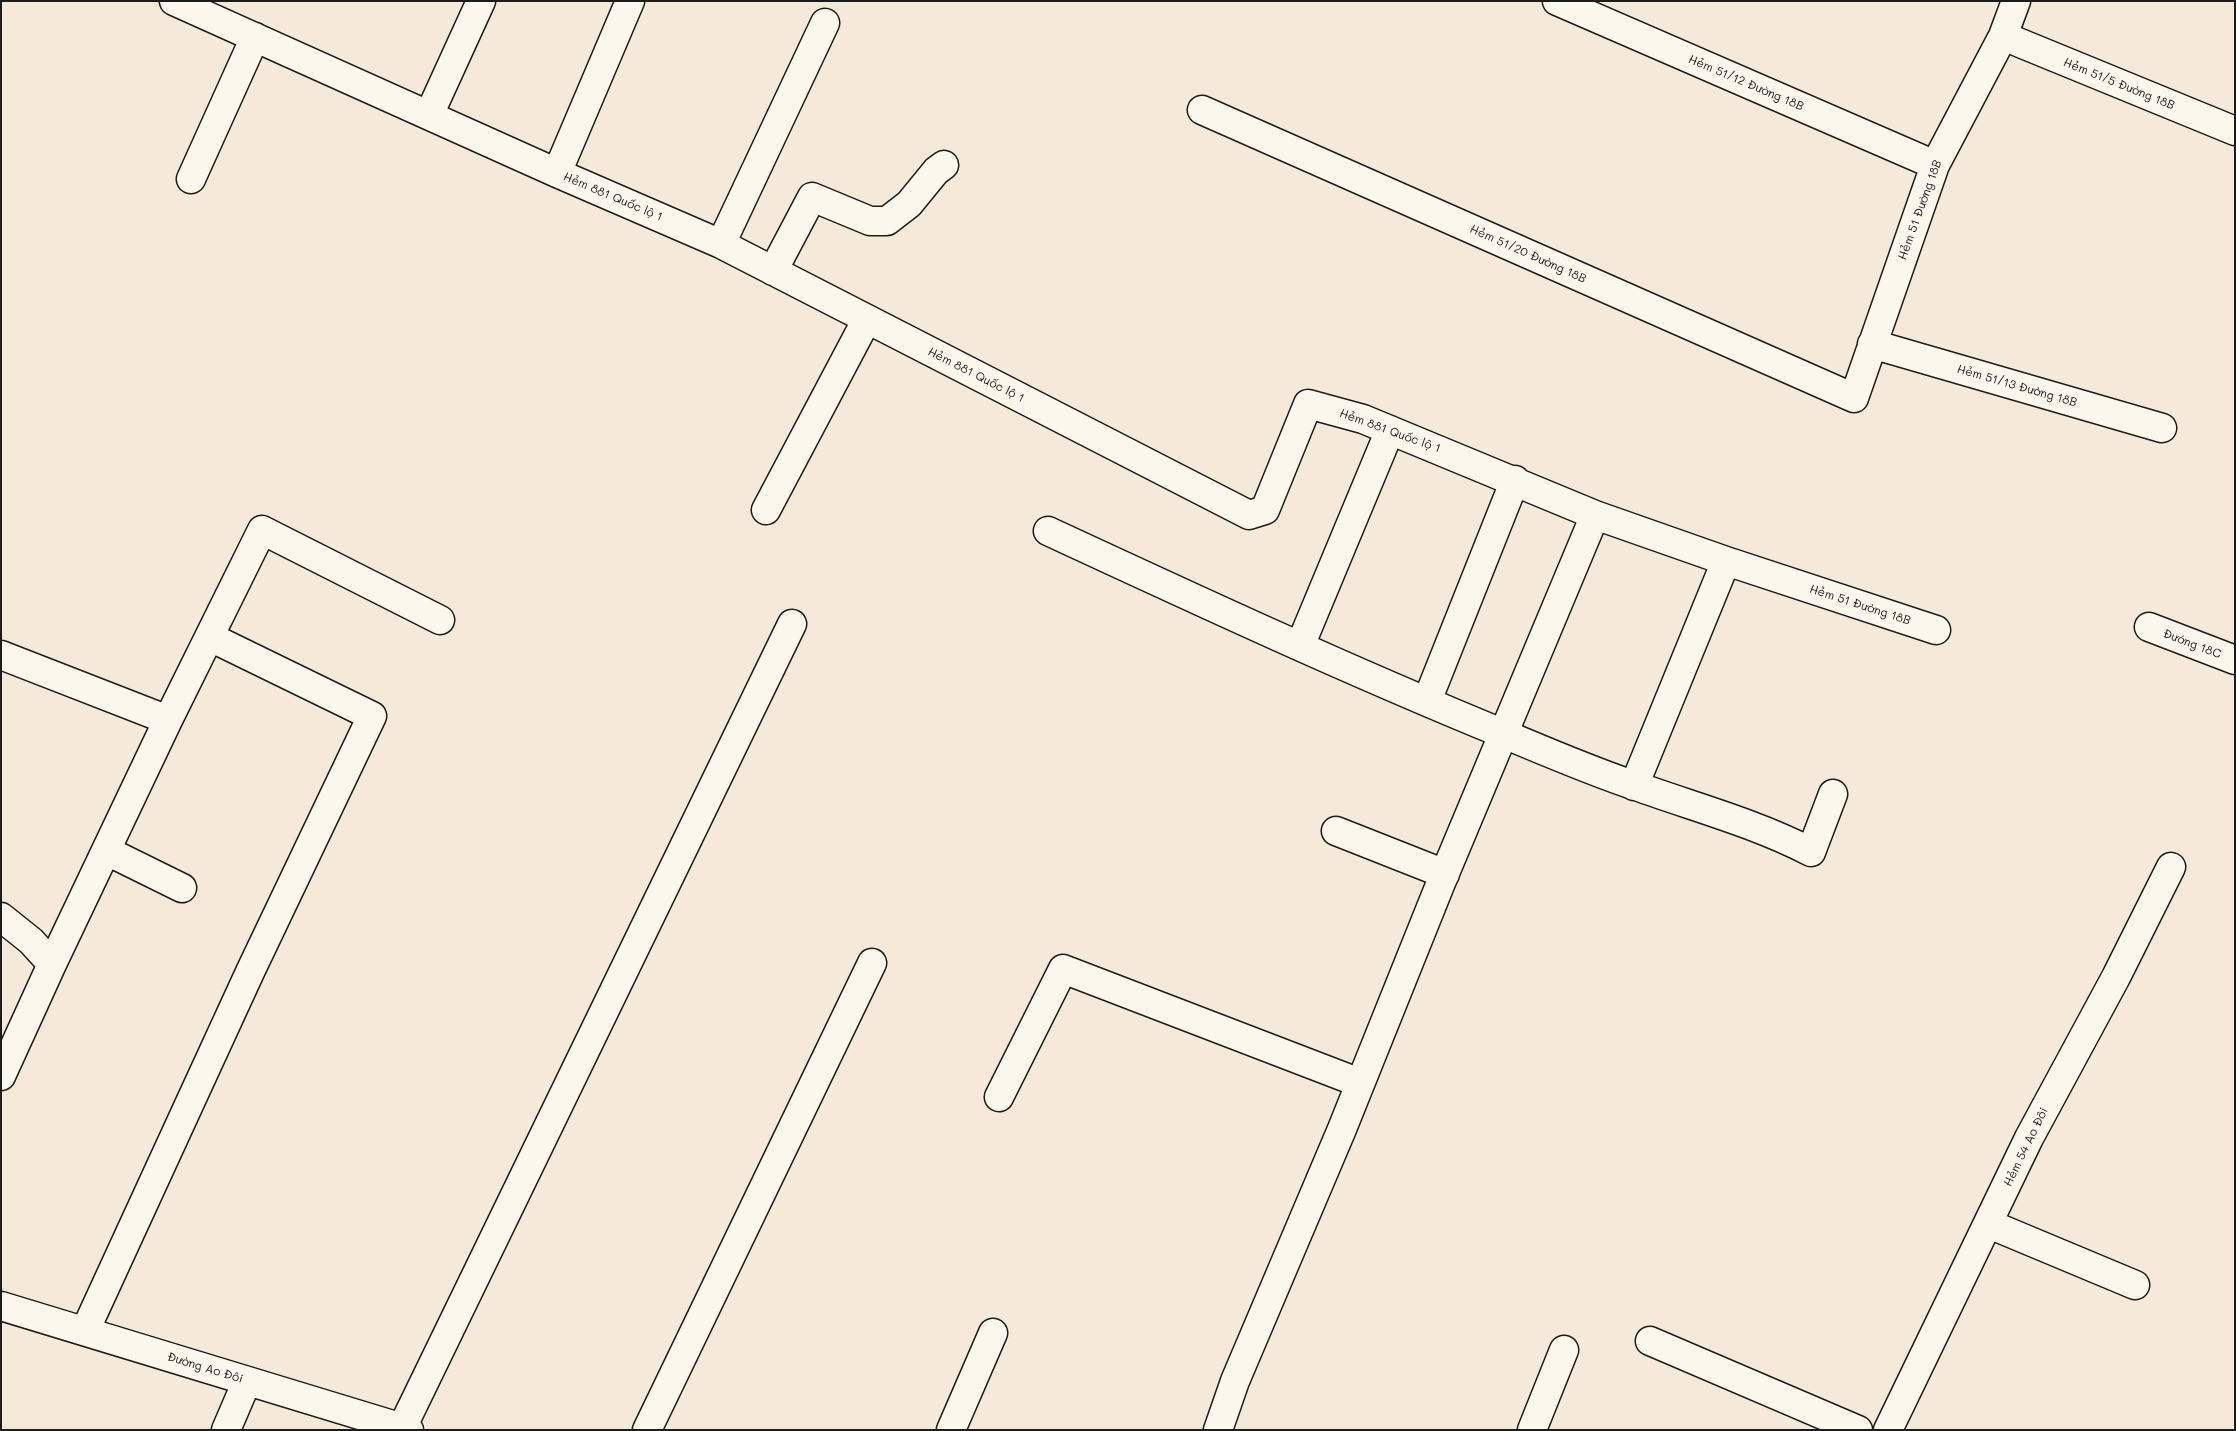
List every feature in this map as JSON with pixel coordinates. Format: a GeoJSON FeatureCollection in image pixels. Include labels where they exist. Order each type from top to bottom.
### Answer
{"type":"FeatureCollection","features":[{"type":"Feature","properties":{"kind":"street","name":"Hẻm 881 Quốc lộ 1"},"geometry":{"type":"LineString","coordinates":[[174,1],[556,173],[721,244],[1249,515],[1266,510],[1308,404],[1363,419],[1515,480],[1595,515],[1726,561]]}},
{"type":"Feature","properties":{"kind":"street"},"geometry":{"type":"LineString","coordinates":[[429,115],[481,1]]}},
{"type":"Feature","properties":{"kind":"street"},"geometry":{"type":"LineString","coordinates":[[556,173],[630,1]]}},
{"type":"Feature","properties":{"kind":"street","name":"Hẻm 51/12 Đường 18B"},"geometry":{"type":"LineString","coordinates":[[1557,1],[1935,165]]}},
{"type":"Feature","properties":{"kind":"street","name":"Hẻm 51 Đường 18B"},"geometry":{"type":"LineString","coordinates":[[1854,398],[1935,165],[2002,36],[2016,1]]}},
{"type":"Feature","properties":{"kind":"street"},"geometry":{"type":"LineString","coordinates":[[721,244],[825,23]]}},
{"type":"Feature","properties":{"kind":"street","name":"Hẻm 51/5 Đường 18B"},"geometry":{"type":"LineString","coordinates":[[2002,36],[2235,131]]}},
{"type":"Feature","properties":{"kind":"street"},"geometry":{"type":"LineString","coordinates":[[191,179],[254,37]]}},
{"type":"Feature","properties":{"kind":"street","name":"Hẻm 51/20 Đường 18B"},"geometry":{"type":"LineString","coordinates":[[1202,110],[1854,398]]}},
{"type":"Feature","properties":{"kind":"street"},"geometry":{"type":"LineString","coordinates":[[773,271],[812,197],[870,221],[887,221],[909,204],[936,171],[944,165]]}},
{"type":"Feature","properties":{"kind":"street"},"geometry":{"type":"LineString","coordinates":[[766,510],[867,319]]}},
{"type":"Feature","properties":{"kind":"street","name":"Hẻm 51/13 Đường 18B"},"geometry":{"type":"LineString","coordinates":[[1872,344],[2162,428]]}},
{"type":"Feature","properties":{"kind":"street"},"geometry":{"type":"LineString","coordinates":[[1300,646],[1390,430]]}},
{"type":"Feature","properties":{"kind":"street"},"geometry":{"type":"LineString","coordinates":[[1427,701],[1515,480]]}},
{"type":"Feature","properties":{"kind":"street"},"geometry":{"type":"LineString","coordinates":[[1218,1430],[1235,1381],[1595,515]]}},
{"type":"Feature","properties":{"kind":"street"},"geometry":{"type":"LineString","coordinates":[[1,1076],[168,720],[262,530],[440,620]]}},
{"type":"Feature","properties":{"kind":"street"},"geometry":{"type":"LineString","coordinates":[[1048,531],[1300,646],[1503,734],[1634,786],[1713,811],[1787,839],[1811,852],[1833,794]]}},
{"type":"Feature","properties":{"kind":"street"},"geometry":{"type":"LineString","coordinates":[[1634,786],[1726,561]]}},
{"type":"Feature","properties":{"kind":"street","name":"Hẻm 51 Đường 18B"},"geometry":{"type":"LineString","coordinates":[[1726,561],[1936,630]]}},
{"type":"Feature","properties":{"kind":"street"},"geometry":{"type":"LineString","coordinates":[[404,1429],[792,624]]}},
{"type":"Feature","properties":{"kind":"street","name":"Đướng 18C"},"geometry":{"type":"LineString","coordinates":[[2149,627],[2235,660]]}},
{"type":"Feature","properties":{"kind":"street"},"geometry":{"type":"LineString","coordinates":[[85,1331],[254,963],[372,716],[210,637]]}},
{"type":"Feature","properties":{"kind":"street"},"geometry":{"type":"LineString","coordinates":[[1,655],[168,720]]}},
{"type":"Feature","properties":{"kind":"street"},"geometry":{"type":"LineString","coordinates":[[1336,831],[1445,874]]}},
{"type":"Feature","properties":{"kind":"street"},"geometry":{"type":"LineString","coordinates":[[107,851],[182,888]]}},
{"type":"Feature","properties":{"kind":"street","name":"Hẻm 54 Ao Đôi"},"geometry":{"type":"LineString","coordinates":[[1888,1430],[2029,1138],[2116,977],[2171,866]]}},
{"type":"Feature","properties":{"kind":"street"},"geometry":{"type":"LineString","coordinates":[[1,917],[31,942],[52,964]]}},
{"type":"Feature","properties":{"kind":"street"},"geometry":{"type":"LineString","coordinates":[[647,1430],[872,963]]}},
{"type":"Feature","properties":{"kind":"street"},"geometry":{"type":"LineString","coordinates":[[999,1097],[1063,969],[1360,1083]]}},
{"type":"Feature","properties":{"kind":"street"},"geometry":{"type":"LineString","coordinates":[[1989,1224],[2135,1285]]}},
{"type":"Feature","properties":{"kind":"street","name":"Đường Ao Đôi"},"geometry":{"type":"LineString","coordinates":[[1,1306],[404,1429]]}},
{"type":"Feature","properties":{"kind":"street"},"geometry":{"type":"LineString","coordinates":[[951,1430],[993,1333]]}},
{"type":"Feature","properties":{"kind":"street"},"geometry":{"type":"LineString","coordinates":[[1650,1341],[1858,1430]]}},
{"type":"Feature","properties":{"kind":"street"},"geometry":{"type":"LineString","coordinates":[[1532,1430],[1564,1350]]}},
{"type":"Feature","properties":{"kind":"street"},"geometry":{"type":"LineString","coordinates":[[226,1430],[247,1380]]}}]}
